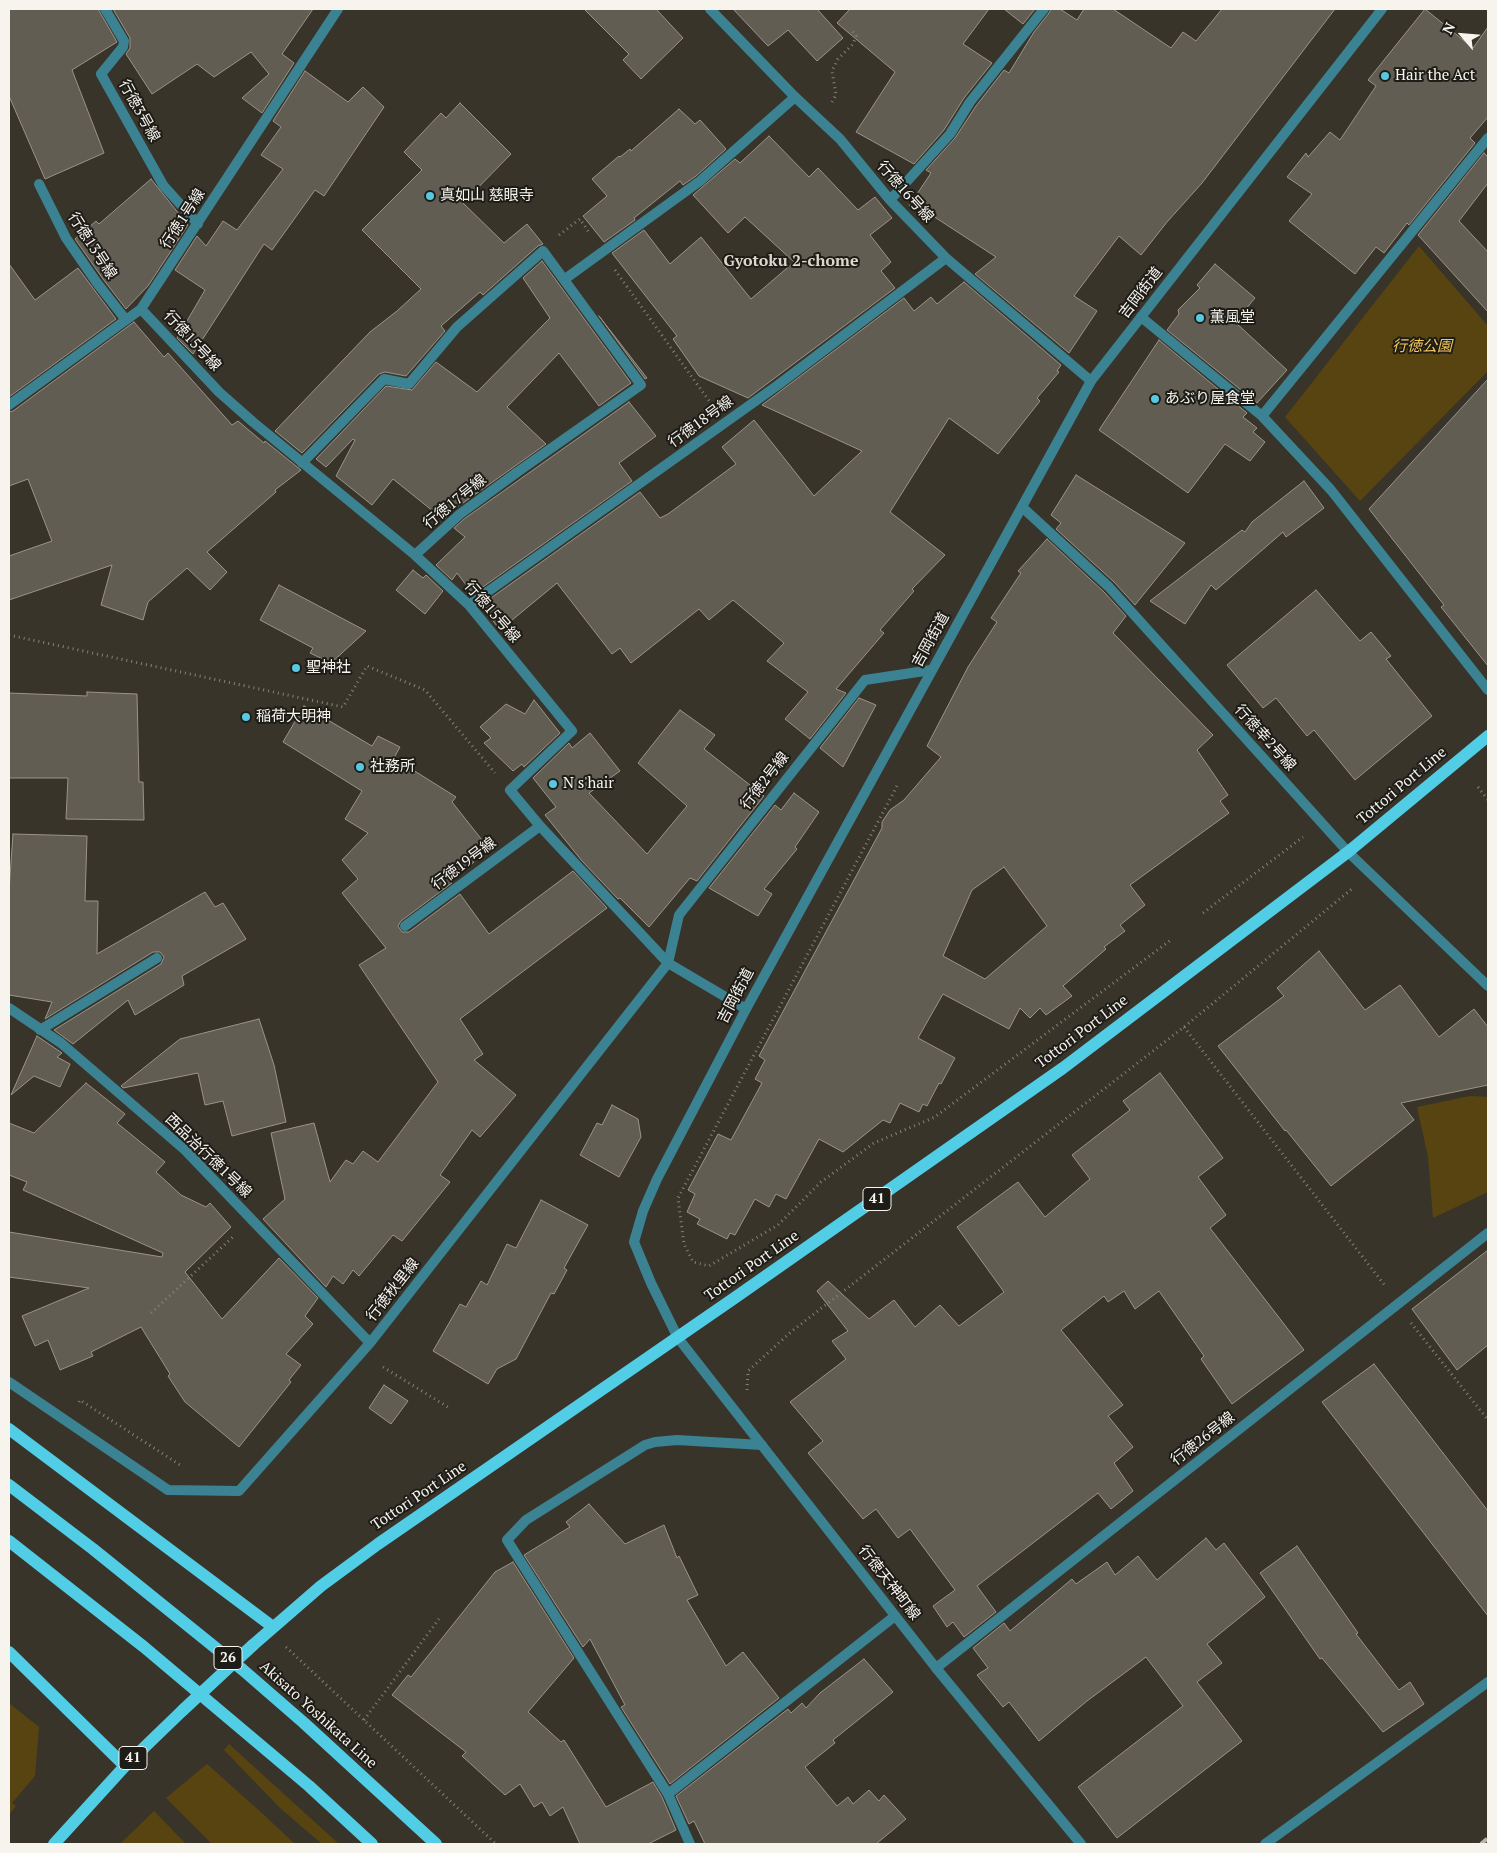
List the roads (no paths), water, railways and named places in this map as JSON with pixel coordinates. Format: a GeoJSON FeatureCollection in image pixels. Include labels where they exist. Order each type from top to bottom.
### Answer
{"type":"FeatureCollection","features":[{"type":"Feature","properties":{"kind":"main road","name":"Tottori Port Line"},"geometry":{"type":"LineString","coordinates":[[54,1844],[125,1766],[253,1645],[321,1586],[370,1549],[678,1338],[1063,1068],[1348,852],[1488,736]]}},
{"type":"Feature","properties":{"kind":"main road"},"geometry":{"type":"LineString","coordinates":[[9,1429],[273,1627]]}},
{"type":"Feature","properties":{"kind":"main road","name":"Akisato Yoshikata Line"},"geometry":{"type":"LineString","coordinates":[[9,1485],[93,1549],[243,1670],[436,1844]]}},
{"type":"Feature","properties":{"kind":"main road"},"geometry":{"type":"LineString","coordinates":[[9,1541],[151,1654],[309,1786],[372,1844]]}},
{"type":"Feature","properties":{"kind":"main road"},"geometry":{"type":"LineString","coordinates":[[9,1652],[125,1766]]}},
{"type":"Feature","properties":{"kind":"street","name":"行徳3号線"},"geometry":{"type":"LineString","coordinates":[[105,9],[124,41],[123,47],[101,74],[163,185],[198,224]]}},
{"type":"Feature","properties":{"kind":"street","name":"行徳1号線"},"geometry":{"type":"LineString","coordinates":[[9,405],[141,309],[338,9]]}},
{"type":"Feature","properties":{"kind":"street","name":"行徳16号線"},"geometry":{"type":"LineString","coordinates":[[710,9],[840,139],[890,200],[946,258],[1091,381]]}},
{"type":"Feature","properties":{"kind":"street"},"geometry":{"type":"LineString","coordinates":[[890,200],[950,134],[970,102],[1044,9]]}},
{"type":"Feature","properties":{"kind":"street","name":"吉岡街道"},"geometry":{"type":"LineString","coordinates":[[678,1338],[651,1283],[634,1242],[643,1211],[657,1179],[746,1009],[1091,381],[1382,9]]}},
{"type":"Feature","properties":{"kind":"street"},"geometry":{"type":"LineString","coordinates":[[302,463],[384,379],[409,384],[457,327],[543,251],[565,280],[700,181],[795,96]]}},
{"type":"Feature","properties":{"kind":"street"},"geometry":{"type":"LineString","coordinates":[[1262,416],[1488,138]]}},
{"type":"Feature","properties":{"kind":"street","name":"行徳13号線"},"geometry":{"type":"LineString","coordinates":[[39,184],[66,238],[97,283],[126,320]]}},
{"type":"Feature","properties":{"kind":"street","name":"行徳18号線"},"geometry":{"type":"LineString","coordinates":[[469,605],[725,424],[946,258]]}},
{"type":"Feature","properties":{"kind":"street","name":"行徳17号線"},"geometry":{"type":"LineString","coordinates":[[415,554],[460,514],[642,385],[565,280]]}},
{"type":"Feature","properties":{"kind":"street","name":"行徳15号線"},"geometry":{"type":"LineString","coordinates":[[141,309],[219,392],[302,463],[415,554],[469,605],[572,731],[510,790],[540,826]]}},
{"type":"Feature","properties":{"kind":"street"},"geometry":{"type":"LineString","coordinates":[[1142,317],[1262,416],[1331,490],[1488,690]]}},
{"type":"Feature","properties":{"kind":"street","name":"行徳幸2号線"},"geometry":{"type":"LineString","coordinates":[[1022,507],[1109,588],[1348,852],[1488,986]]}},
{"type":"Feature","properties":{"kind":"street","name":"行徳2号線"},"geometry":{"type":"LineString","coordinates":[[668,964],[679,914],[865,680],[931,670]]}},
{"type":"Feature","properties":{"kind":"street"},"geometry":{"type":"LineString","coordinates":[[540,826],[668,964],[746,1009]]}},
{"type":"Feature","properties":{"kind":"street","name":"行徳19号線"},"geometry":{"type":"LineString","coordinates":[[405,926],[540,826]]}},
{"type":"Feature","properties":{"kind":"street"},"geometry":{"type":"LineString","coordinates":[[40,1030],[157,958]]}},
{"type":"Feature","properties":{"kind":"street","name":"行徳秋里線"},"geometry":{"type":"LineString","coordinates":[[9,1382],[168,1490],[239,1491],[370,1343],[668,964]]}},
{"type":"Feature","properties":{"kind":"street","name":"西品治行徳1号線"},"geometry":{"type":"LineString","coordinates":[[9,1008],[61,1043],[185,1150],[370,1343]]}},
{"type":"Feature","properties":{"kind":"street","name":"行徳26号線"},"geometry":{"type":"LineString","coordinates":[[936,1668],[1488,1232]]}},
{"type":"Feature","properties":{"kind":"street","name":"行徳天神町線"},"geometry":{"type":"LineString","coordinates":[[678,1338],[936,1668],[1080,1844]]}},
{"type":"Feature","properties":{"kind":"street"},"geometry":{"type":"LineString","coordinates":[[690,1844],[668,1794],[507,1540],[526,1520],[645,1445],[677,1440],[762,1445]]}},
{"type":"Feature","properties":{"kind":"street"},"geometry":{"type":"LineString","coordinates":[[668,1794],[895,1616]]}},
{"type":"Feature","properties":{"kind":"street"},"geometry":{"type":"LineString","coordinates":[[1265,1844],[1488,1682]]}},
{"type":"Feature","properties":{"kind":"railway"},"geometry":{"type":"LineString","coordinates":[[1481,1844],[1488,1838]]}},
{"type":"Feature","properties":{"kind":"place","name":"Hair the Act"},"geometry":{"type":"Point","coordinates":[1385,76]}},
{"type":"Feature","properties":{"kind":"place","name":"真如山 慈眼寺"},"geometry":{"type":"Point","coordinates":[430,196]}},
{"type":"Feature","properties":{"kind":"place","name":"薫風堂"},"geometry":{"type":"Point","coordinates":[1200,318]}},
{"type":"Feature","properties":{"kind":"place","name":"あぶり屋食堂"},"geometry":{"type":"Point","coordinates":[1155,399]}},
{"type":"Feature","properties":{"kind":"place","name":"聖神社"},"geometry":{"type":"Point","coordinates":[296,668]}},
{"type":"Feature","properties":{"kind":"place","name":"稲荷大明神"},"geometry":{"type":"Point","coordinates":[246,717]}},
{"type":"Feature","properties":{"kind":"place","name":"社務所"},"geometry":{"type":"Point","coordinates":[360,767]}},
{"type":"Feature","properties":{"kind":"place","name":"N s'hair"},"geometry":{"type":"Point","coordinates":[553,784]}},
{"type":"Feature","properties":{"kind":"district","name":"Gyotoku 2-chome"},"geometry":{"type":"Point","coordinates":[791,261]}},
{"type":"Feature","properties":{"kind":"park label","name":"行徳公園"},"geometry":{"type":"Point","coordinates":[1422,347]}}]}
